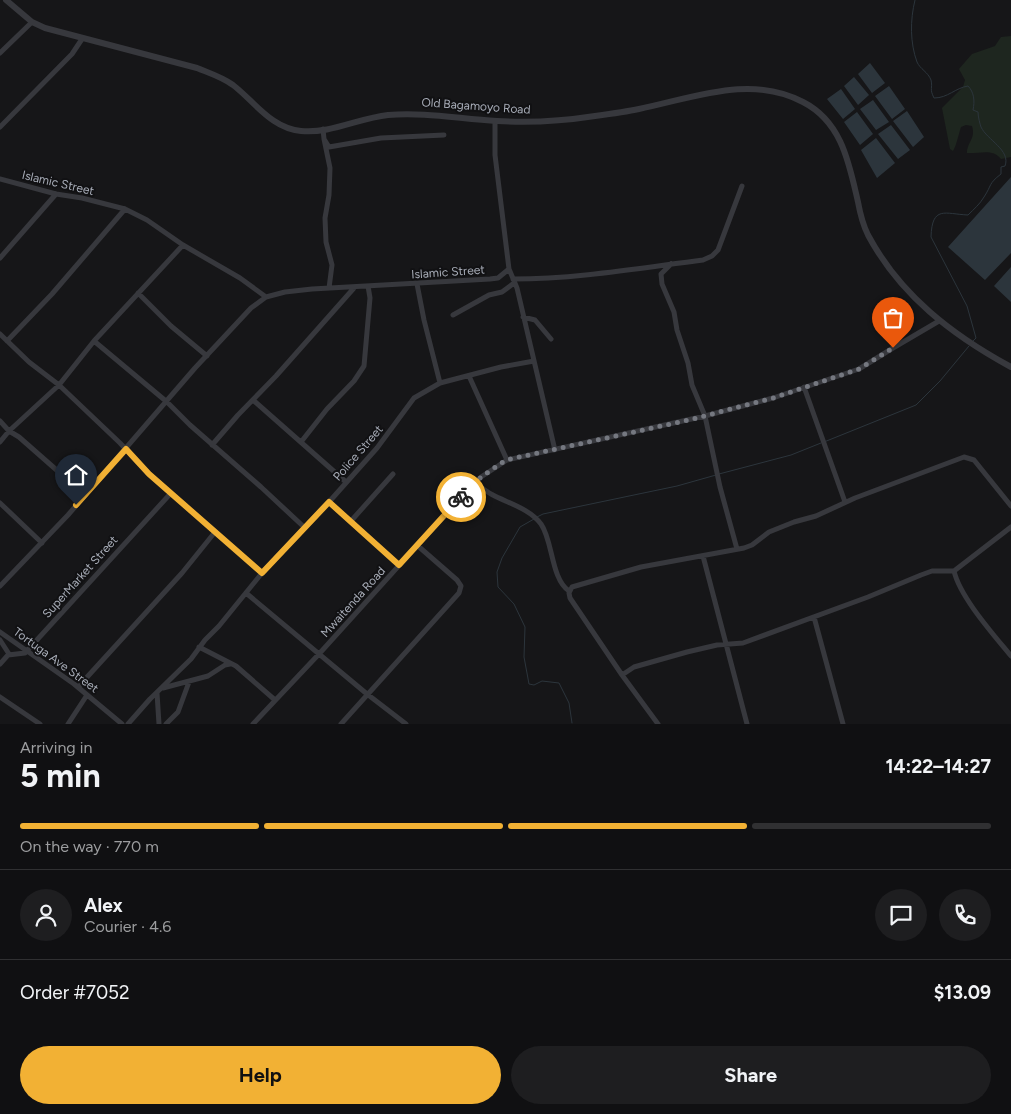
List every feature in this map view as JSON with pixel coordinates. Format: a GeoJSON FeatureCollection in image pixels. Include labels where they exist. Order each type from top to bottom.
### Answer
{"type":"FeatureCollection","features":[{"type":"Feature","properties":{"kind":"street","name":"Old Bagamoyo Road"},"geometry":{"type":"LineString","coordinates":[[6,0],[32,22],[45,28],[197,68],[215,75],[232,84],[268,118],[298,130],[323,129],[383,116],[419,113],[495,121],[532,122],[595,116],[639,109],[698,94],[738,88],[775,91],[803,102],[826,118],[841,140],[867,233],[897,280],[939,321],[982,352],[1011,367]]}},
{"type":"Feature","properties":{"kind":"street"},"geometry":{"type":"LineString","coordinates":[[0,53],[32,22]]}},
{"type":"Feature","properties":{"kind":"street"},"geometry":{"type":"LineString","coordinates":[[0,127],[72,54],[82,39]]}},
{"type":"Feature","properties":{"kind":"street"},"geometry":{"type":"LineString","coordinates":[[495,121],[496,164],[509,269],[545,402],[554,450]]}},
{"type":"Feature","properties":{"kind":"street"},"geometry":{"type":"LineString","coordinates":[[323,129],[330,168],[329,195],[325,218],[326,242],[332,265],[329,288]]}},
{"type":"Feature","properties":{"kind":"street"},"geometry":{"type":"LineString","coordinates":[[324,139],[329,147],[335,147],[381,138],[444,135]]}},
{"type":"Feature","properties":{"kind":"street","name":"Islamic Street"},"geometry":{"type":"LineString","coordinates":[[0,179],[56,194],[82,198],[126,209],[240,278],[266,297]]}},
{"type":"Feature","properties":{"kind":"street"},"geometry":{"type":"LineString","coordinates":[[453,315],[489,295],[502,292],[513,281],[703,260],[712,256],[718,250],[742,186]]}},
{"type":"Feature","properties":{"kind":"street"},"geometry":{"type":"LineString","coordinates":[[0,258],[56,194]]}},
{"type":"Feature","properties":{"kind":"street"},"geometry":{"type":"LineString","coordinates":[[7,341],[52,294],[126,209]]}},
{"type":"Feature","properties":{"kind":"street"},"geometry":{"type":"LineString","coordinates":[[0,442],[9,431],[59,385],[94,341],[184,244]]}},
{"type":"Feature","properties":{"kind":"street"},"geometry":{"type":"LineString","coordinates":[[671,264],[661,274],[662,284],[674,312],[692,385],[705,416],[720,487],[737,549]]}},
{"type":"Feature","properties":{"kind":"street","name":"Islamic Street"},"geometry":{"type":"LineString","coordinates":[[0,586],[85,495],[251,308],[266,297],[285,292],[329,288],[490,279],[498,278],[509,269]]}},
{"type":"Feature","properties":{"kind":"street"},"geometry":{"type":"LineString","coordinates":[[417,284],[440,383]]}},
{"type":"Feature","properties":{"kind":"street"},"geometry":{"type":"LineString","coordinates":[[301,442],[327,409],[354,381],[364,366],[370,298],[368,286]]}},
{"type":"Feature","properties":{"kind":"street"},"geometry":{"type":"LineString","coordinates":[[212,444],[276,376],[354,288]]}},
{"type":"Feature","properties":{"kind":"street"},"geometry":{"type":"LineString","coordinates":[[138,293],[171,326],[207,356]]}},
{"type":"Feature","properties":{"kind":"street"},"geometry":{"type":"LineString","coordinates":[[523,317],[535,320],[551,340]]}},
{"type":"Feature","properties":{"kind":"street","name":"Mwaitenda Road"},"geometry":{"type":"LineString","coordinates":[[253,724],[475,483],[506,460],[705,416],[773,398],[859,369],[939,321]]}},
{"type":"Feature","properties":{"kind":"street"},"geometry":{"type":"LineString","coordinates":[[0,334],[29,362],[59,385],[126,449],[149,474],[262,573]]}},
{"type":"Feature","properties":{"kind":"street"},"geometry":{"type":"LineString","coordinates":[[94,341],[167,402],[304,528]]}},
{"type":"Feature","properties":{"kind":"street","name":"Police Street"},"geometry":{"type":"LineString","coordinates":[[128,724],[191,659],[262,573],[377,448],[414,398],[440,383],[500,368],[534,362]]}},
{"type":"Feature","properties":{"kind":"street"},"geometry":{"type":"LineString","coordinates":[[469,376],[506,460]]}},
{"type":"Feature","properties":{"kind":"street"},"geometry":{"type":"LineString","coordinates":[[804,387],[845,502]]}},
{"type":"Feature","properties":{"kind":"street"},"geometry":{"type":"LineString","coordinates":[[253,400],[346,482]]}},
{"type":"Feature","properties":{"kind":"street"},"geometry":{"type":"LineString","coordinates":[[0,421],[9,431],[19,437],[85,495]]}},
{"type":"Feature","properties":{"kind":"street"},"geometry":{"type":"LineString","coordinates":[[569,591],[572,587],[622,572],[752,545],[769,532],[816,516],[845,502],[960,458],[967,457],[976,463],[1011,506]]}},
{"type":"Feature","properties":{"kind":"street"},"geometry":{"type":"LineString","coordinates":[[351,521],[393,474]]}},
{"type":"Feature","properties":{"kind":"street"},"geometry":{"type":"LineString","coordinates":[[475,483],[490,494],[506,500],[534,516],[541,524],[548,537],[556,570],[564,586],[569,591],[570,598],[658,724]]}},
{"type":"Feature","properties":{"kind":"street","name":"SuperMarket Street"},"geometry":{"type":"LineString","coordinates":[[26,651],[171,493]]}},
{"type":"Feature","properties":{"kind":"street"},"geometry":{"type":"LineString","coordinates":[[329,502],[399,565]]}},
{"type":"Feature","properties":{"kind":"street"},"geometry":{"type":"LineString","coordinates":[[0,503],[42,542]]}},
{"type":"Feature","properties":{"kind":"street"},"geometry":{"type":"LineString","coordinates":[[622,675],[634,667],[649,662],[702,648],[743,643],[926,573],[954,570],[1011,527]]}},
{"type":"Feature","properties":{"kind":"street"},"geometry":{"type":"LineString","coordinates":[[78,687],[182,573],[215,532]]}},
{"type":"Feature","properties":{"kind":"street"},"geometry":{"type":"LineString","coordinates":[[341,724],[431,626],[460,590],[461,586],[457,580],[418,546]]}},
{"type":"Feature","properties":{"kind":"street"},"geometry":{"type":"LineString","coordinates":[[703,556],[747,724]]}},
{"type":"Feature","properties":{"kind":"street"},"geometry":{"type":"LineString","coordinates":[[954,570],[956,581],[983,621],[1011,656]]}},
{"type":"Feature","properties":{"kind":"street"},"geometry":{"type":"LineString","coordinates":[[246,593],[406,724]]}},
{"type":"Feature","properties":{"kind":"street"},"geometry":{"type":"LineString","coordinates":[[814,617],[843,724]]}},
{"type":"Feature","properties":{"kind":"street","name":"Tortuga Ave Street"},"geometry":{"type":"LineString","coordinates":[[0,632],[78,687],[120,723]]}},
{"type":"Feature","properties":{"kind":"street"},"geometry":{"type":"LineString","coordinates":[[0,640],[9,654]]}},
{"type":"Feature","properties":{"kind":"street"},"geometry":{"type":"LineString","coordinates":[[199,647],[236,666],[275,700]]}},
{"type":"Feature","properties":{"kind":"street"},"geometry":{"type":"LineString","coordinates":[[0,664],[9,654],[22,654],[26,651]]}},
{"type":"Feature","properties":{"kind":"street"},"geometry":{"type":"LineString","coordinates":[[163,688],[189,682],[230,664]]}},
{"type":"Feature","properties":{"kind":"street"},"geometry":{"type":"LineString","coordinates":[[166,724],[178,712],[189,682]]}},
{"type":"Feature","properties":{"kind":"street"},"geometry":{"type":"LineString","coordinates":[[157,693],[158,724]]}},
{"type":"Feature","properties":{"kind":"street"},"geometry":{"type":"LineString","coordinates":[[68,724],[87,694]]}},
{"type":"Feature","properties":{"kind":"street"},"geometry":{"type":"LineString","coordinates":[[0,697],[40,724]]}},
{"type":"Feature","properties":{"kind":"shaded area"},"geometry":{"type":"Polygon","coordinates":[[[1011,36],[1011,157],[1001,159],[990,153],[967,153],[973,130],[972,126],[966,125],[961,127],[953,151],[950,149],[942,108],[963,87],[965,80],[959,69],[972,54],[995,46],[1001,37],[1011,36]]]}},
{"type":"Feature","properties":{"kind":"shaded area"},"geometry":{"type":"Polygon","coordinates":[[[870,63],[885,83],[872,93],[858,74],[870,63]]]}},
{"type":"Feature","properties":{"kind":"shaded area"},"geometry":{"type":"Polygon","coordinates":[[[854,77],[869,95],[858,105],[844,86],[854,77]]]}},
{"type":"Feature","properties":{"kind":"shaded area"},"geometry":{"type":"Polygon","coordinates":[[[889,86],[905,109],[892,119],[875,96],[889,86]]]}},
{"type":"Feature","properties":{"kind":"shaded area"},"geometry":{"type":"Polygon","coordinates":[[[841,89],[855,109],[843,119],[827,99],[841,89]]]}},
{"type":"Feature","properties":{"kind":"shaded area"},"geometry":{"type":"Polygon","coordinates":[[[873,100],[889,122],[876,130],[860,109],[873,100]]]}},
{"type":"Feature","properties":{"kind":"shaded area"},"geometry":{"type":"Polygon","coordinates":[[[907,111],[924,137],[913,147],[893,121],[907,111]]]}},
{"type":"Feature","properties":{"kind":"shaded area"},"geometry":{"type":"Polygon","coordinates":[[[857,112],[873,134],[860,145],[844,122],[857,112]]]}},
{"type":"Feature","properties":{"kind":"shaded area"},"geometry":{"type":"Polygon","coordinates":[[[891,125],[910,150],[898,159],[878,134],[891,125]]]}},
{"type":"Feature","properties":{"kind":"shaded area"},"geometry":{"type":"Polygon","coordinates":[[[876,138],[895,163],[877,178],[861,150],[876,138]]]}},
{"type":"Feature","properties":{"kind":"shaded area"},"geometry":{"type":"Polygon","coordinates":[[[1011,177],[1011,253],[985,280],[948,247],[1011,177]]]}},
{"type":"Feature","properties":{"kind":"shaded area"},"geometry":{"type":"Polygon","coordinates":[[[1011,267],[1011,302],[994,286],[1011,267]]]}},
{"type":"Feature","properties":{"kind":"waterway"},"geometry":{"type":"LineString","coordinates":[[915,0],[912,15],[913,47],[918,64],[931,80],[934,98],[939,98],[968,86],[974,97],[973,110],[978,112],[981,127],[1002,150],[1006,160],[1005,166],[1001,167],[1001,174],[992,183],[981,202],[968,215],[941,214],[934,220],[932,227],[931,237],[967,306],[976,338],[973,341]]}},
{"type":"Feature","properties":{"kind":"waterway"},"geometry":{"type":"LineString","coordinates":[[824,442],[916,405],[940,381],[969,346]]}},
{"type":"Feature","properties":{"kind":"waterway"},"geometry":{"type":"LineString","coordinates":[[719,474],[791,455],[821,443]]}},
{"type":"Feature","properties":{"kind":"waterway"},"geometry":{"type":"LineString","coordinates":[[537,517],[543,514],[677,486],[716,475]]}},
{"type":"Feature","properties":{"kind":"waterway"},"geometry":{"type":"LineString","coordinates":[[534,519],[520,527],[502,558],[497,572],[498,587],[514,604],[525,627],[524,657],[529,684],[534,685],[542,681],[559,683],[569,703],[572,723]]}},
{"type":"Feature","properties":{"kind":"way so far"},"geometry":{"type":"LineString","coordinates":[[461,497],[481,477],[506,460],[689,420],[773,398],[859,369],[893,348]]}},
{"type":"Feature","properties":{"kind":"route"},"geometry":{"type":"LineString","coordinates":[[76,505],[126,449],[149,474],[262,573],[329,502],[399,565],[461,497]]}}]}
